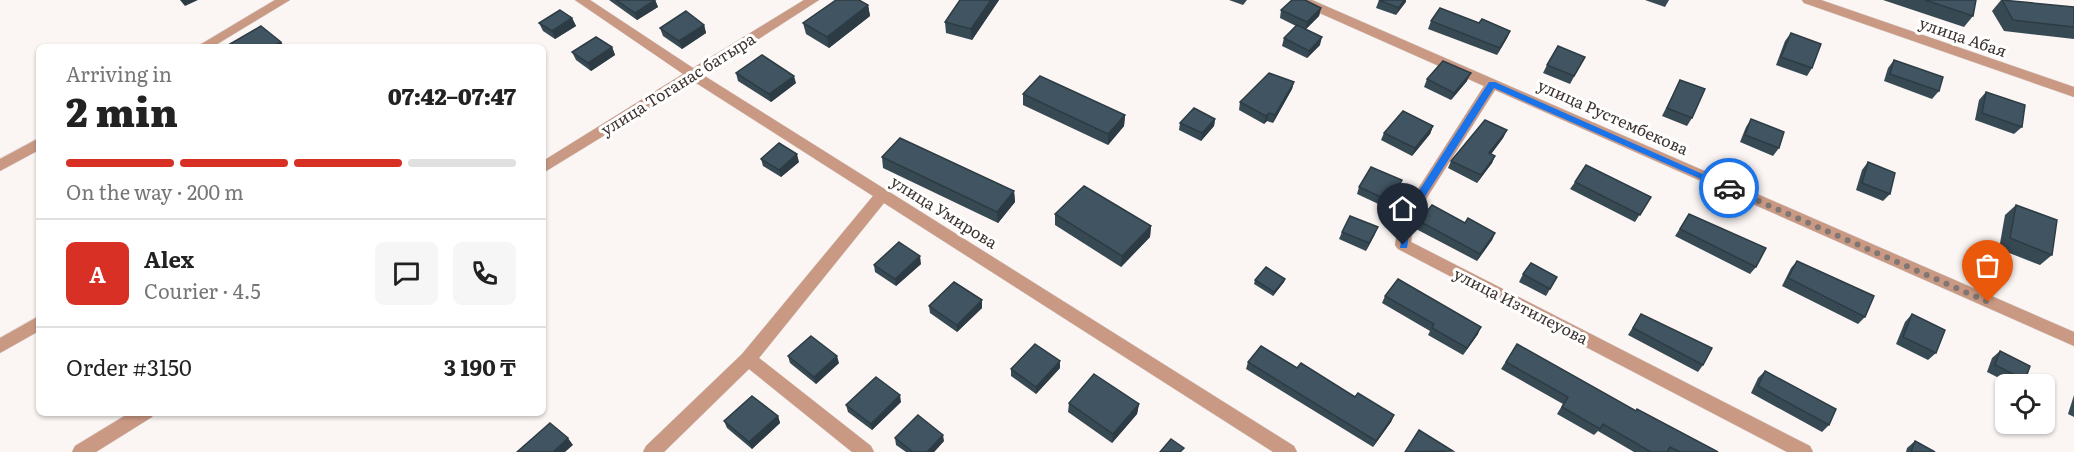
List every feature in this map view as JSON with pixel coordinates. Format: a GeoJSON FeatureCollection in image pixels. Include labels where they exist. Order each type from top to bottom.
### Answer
{"type":"FeatureCollection","features":[{"type":"Feature","properties":{"kind":"street"},"geometry":{"type":"LineString","coordinates":[[207,44],[284,0]]}},
{"type":"Feature","properties":{"kind":"street","name":"улица Умирова"},"geometry":{"type":"LineString","coordinates":[[581,0],[694,75],[1288,452]]}},
{"type":"Feature","properties":{"kind":"street","name":"улица Тоганас батыра"},"geometry":{"type":"LineString","coordinates":[[546,166],[813,0]]}},
{"type":"Feature","properties":{"kind":"street","name":"улица Рустембекова"},"geometry":{"type":"LineString","coordinates":[[1301,0],[2074,339]]}},
{"type":"Feature","properties":{"kind":"street","name":"улица Абая"},"geometry":{"type":"LineString","coordinates":[[1809,0],[2074,92]]}},
{"type":"Feature","properties":{"kind":"street","name":"улица Изтилеуова"},"geometry":{"type":"LineString","coordinates":[[1492,84],[1407,217],[1403,245],[1804,452]]}},
{"type":"Feature","properties":{"kind":"street"},"geometry":{"type":"LineString","coordinates":[[0,166],[36,145]]}},
{"type":"Feature","properties":{"kind":"street"},"geometry":{"type":"LineString","coordinates":[[652,452],[748,358],[882,195]]}},
{"type":"Feature","properties":{"kind":"street"},"geometry":{"type":"LineString","coordinates":[[0,346],[36,325]]}},
{"type":"Feature","properties":{"kind":"street"},"geometry":{"type":"LineString","coordinates":[[748,358],[865,452]]}},
{"type":"Feature","properties":{"kind":"street"},"geometry":{"type":"LineString","coordinates":[[81,452],[140,416]]}},
{"type":"Feature","properties":{"kind":"building"},"geometry":{"type":"Polygon","coordinates":[[[616,0],[655,0],[635,13],[616,0]]]}},
{"type":"Feature","properties":{"kind":"building"},"geometry":{"type":"Polygon","coordinates":[[[836,0],[859,0],[868,5],[827,37],[803,23],[836,0]]]}},
{"type":"Feature","properties":{"kind":"building"},"geometry":{"type":"Polygon","coordinates":[[[960,0],[991,0],[971,29],[945,22],[960,0]]]}},
{"type":"Feature","properties":{"kind":"building"},"geometry":{"type":"Polygon","coordinates":[[[1292,0],[1305,0],[1321,8],[1307,22],[1281,10],[1292,0]]]}},
{"type":"Feature","properties":{"kind":"building"},"geometry":{"type":"Polygon","coordinates":[[[1379,0],[1404,0],[1399,8],[1379,0]]]}},
{"type":"Feature","properties":{"kind":"building"},"geometry":{"type":"Polygon","coordinates":[[[1925,0],[1976,0],[1973,16],[1925,0]]]}},
{"type":"Feature","properties":{"kind":"building"},"geometry":{"type":"Polygon","coordinates":[[[2002,0],[2074,7],[2074,27],[2013,20],[2002,0]]]}},
{"type":"Feature","properties":{"kind":"building"},"geometry":{"type":"Polygon","coordinates":[[[1440,8],[1479,23],[1482,19],[1510,31],[1500,48],[1431,21],[1440,8]]]}},
{"type":"Feature","properties":{"kind":"building"},"geometry":{"type":"Polygon","coordinates":[[[560,10],[572,18],[552,31],[539,23],[560,10]]]}},
{"type":"Feature","properties":{"kind":"building"},"geometry":{"type":"Polygon","coordinates":[[[686,11],[704,25],[679,41],[660,28],[686,11]]]}},
{"type":"Feature","properties":{"kind":"building"},"geometry":{"type":"Polygon","coordinates":[[[1297,25],[1322,37],[1309,51],[1284,38],[1297,25]]]}},
{"type":"Feature","properties":{"kind":"building"},"geometry":{"type":"Polygon","coordinates":[[[261,26],[281,42],[277,44],[230,44],[261,26]]]}},
{"type":"Feature","properties":{"kind":"building"},"geometry":{"type":"Polygon","coordinates":[[[1791,33],[1821,44],[1812,68],[1781,57],[1791,33]]]}},
{"type":"Feature","properties":{"kind":"building"},"geometry":{"type":"Polygon","coordinates":[[[596,37],[612,47],[588,63],[572,52],[596,37]]]}},
{"type":"Feature","properties":{"kind":"building"},"geometry":{"type":"Polygon","coordinates":[[[1558,46],[1585,57],[1574,76],[1547,65],[1558,46]]]}},
{"type":"Feature","properties":{"kind":"building"},"geometry":{"type":"Polygon","coordinates":[[[762,55],[794,76],[769,94],[736,73],[762,55]]]}},
{"type":"Feature","properties":{"kind":"building"},"geometry":{"type":"Polygon","coordinates":[[[1894,60],[1943,77],[1939,91],[1890,74],[1894,60]]]}},
{"type":"Feature","properties":{"kind":"building"},"geometry":{"type":"Polygon","coordinates":[[[1443,61],[1471,73],[1454,93],[1427,79],[1443,61]]]}},
{"type":"Feature","properties":{"kind":"building"},"geometry":{"type":"Polygon","coordinates":[[[1269,73],[1294,82],[1275,115],[1269,113],[1266,116],[1240,102],[1269,73]]]}},
{"type":"Feature","properties":{"kind":"building"},"geometry":{"type":"Polygon","coordinates":[[[1040,76],[1125,115],[1108,134],[1023,94],[1040,76]]]}},
{"type":"Feature","properties":{"kind":"building"},"geometry":{"type":"Polygon","coordinates":[[[1680,80],[1705,89],[1692,118],[1667,108],[1680,80]]]}},
{"type":"Feature","properties":{"kind":"building"},"geometry":{"type":"Polygon","coordinates":[[[1986,92],[2025,105],[2022,127],[1982,113],[1986,92]]]}},
{"type":"Feature","properties":{"kind":"building"},"geometry":{"type":"Polygon","coordinates":[[[1194,108],[1215,119],[1202,133],[1180,123],[1194,108]]]}},
{"type":"Feature","properties":{"kind":"building"},"geometry":{"type":"Polygon","coordinates":[[[1403,111],[1433,126],[1415,148],[1384,133],[1403,111]]]}},
{"type":"Feature","properties":{"kind":"building"},"geometry":{"type":"Polygon","coordinates":[[[1751,119],[1784,132],[1779,148],[1745,135],[1751,119]]]}},
{"type":"Feature","properties":{"kind":"building"},"geometry":{"type":"Polygon","coordinates":[[[1485,120],[1507,130],[1489,153],[1495,156],[1481,175],[1451,161],[1485,120]]]}},
{"type":"Feature","properties":{"kind":"building"},"geometry":{"type":"Polygon","coordinates":[[[900,138],[1014,191],[997,212],[882,157],[900,138]]]}},
{"type":"Feature","properties":{"kind":"building"},"geometry":{"type":"Polygon","coordinates":[[[779,143],[797,154],[779,170],[761,159],[779,143]]]}},
{"type":"Feature","properties":{"kind":"building"},"geometry":{"type":"Polygon","coordinates":[[[1868,162],[1895,173],[1890,194],[1862,183],[1868,162]]]}},
{"type":"Feature","properties":{"kind":"building"},"geometry":{"type":"Polygon","coordinates":[[[1586,165],[1651,197],[1640,215],[1575,182],[1586,165]]]}},
{"type":"Feature","properties":{"kind":"building"},"geometry":{"type":"Polygon","coordinates":[[[1371,167],[1402,180],[1390,201],[1359,187],[1371,167]]]}},
{"type":"Feature","properties":{"kind":"building"},"geometry":{"type":"Polygon","coordinates":[[[1084,186],[1151,226],[1122,256],[1055,214],[1084,186]]]}},
{"type":"Feature","properties":{"kind":"building"},"geometry":{"type":"Polygon","coordinates":[[[1432,205],[1465,223],[1468,218],[1495,233],[1480,254],[1419,221],[1432,205]]]}},
{"type":"Feature","properties":{"kind":"building"},"geometry":{"type":"Polygon","coordinates":[[[2016,205],[2057,220],[2052,255],[2010,238],[2016,205]]]}},
{"type":"Feature","properties":{"kind":"building"},"geometry":{"type":"Polygon","coordinates":[[[1689,214],[1766,248],[1756,267],[1680,229],[1689,214]]]}},
{"type":"Feature","properties":{"kind":"building"},"geometry":{"type":"Polygon","coordinates":[[[1350,216],[1378,227],[1369,243],[1342,232],[1350,216]]]}},
{"type":"Feature","properties":{"kind":"building"},"geometry":{"type":"Polygon","coordinates":[[[899,242],[920,256],[895,279],[874,265],[899,242]]]}},
{"type":"Feature","properties":{"kind":"building"},"geometry":{"type":"Polygon","coordinates":[[[1797,261],[1874,296],[1865,317],[1788,278],[1797,261]]]}},
{"type":"Feature","properties":{"kind":"building"},"geometry":{"type":"Polygon","coordinates":[[[1531,263],[1557,277],[1550,289],[1523,274],[1531,263]]]}},
{"type":"Feature","properties":{"kind":"building"},"geometry":{"type":"Polygon","coordinates":[[[1266,267],[1285,279],[1274,292],[1255,280],[1266,267]]]}},
{"type":"Feature","properties":{"kind":"building"},"geometry":{"type":"Polygon","coordinates":[[[1398,279],[1481,327],[1467,348],[1432,328],[1434,324],[1385,296],[1398,279]]]}},
{"type":"Feature","properties":{"kind":"building"},"geometry":{"type":"Polygon","coordinates":[[[954,282],[982,300],[957,325],[929,306],[954,282]]]}},
{"type":"Feature","properties":{"kind":"building"},"geometry":{"type":"Polygon","coordinates":[[[1641,314],[1712,348],[1703,365],[1633,328],[1641,314]]]}},
{"type":"Feature","properties":{"kind":"building"},"geometry":{"type":"Polygon","coordinates":[[[1912,314],[1945,330],[1936,353],[1903,337],[1912,314]]]}},
{"type":"Feature","properties":{"kind":"building"},"geometry":{"type":"Polygon","coordinates":[[[811,336],[837,356],[814,377],[788,356],[811,336]]]}},
{"type":"Feature","properties":{"kind":"building"},"geometry":{"type":"Polygon","coordinates":[[[1035,344],[1060,361],[1036,387],[1011,369],[1035,344]]]}},
{"type":"Feature","properties":{"kind":"building"},"geometry":{"type":"Polygon","coordinates":[[[1517,344],[1636,411],[1637,409],[1718,452],[1680,452],[1670,447],[1667,452],[1651,452],[1603,424],[1600,429],[1562,407],[1568,397],[1506,362],[1517,344]]]}},
{"type":"Feature","properties":{"kind":"building"},"geometry":{"type":"Polygon","coordinates":[[[1261,346],[1297,368],[1301,363],[1355,397],[1358,393],[1394,415],[1376,441],[1248,362],[1261,346]]]}},
{"type":"Feature","properties":{"kind":"building"},"geometry":{"type":"Polygon","coordinates":[[[2000,351],[2030,366],[2027,374],[2013,374],[1995,365],[2000,351]]]}},
{"type":"Feature","properties":{"kind":"building"},"geometry":{"type":"Polygon","coordinates":[[[1765,371],[1836,409],[1829,425],[1758,386],[1765,371]]]}},
{"type":"Feature","properties":{"kind":"building"},"geometry":{"type":"Polygon","coordinates":[[[1094,374],[1139,404],[1113,434],[1069,403],[1094,374]]]}},
{"type":"Feature","properties":{"kind":"building"},"geometry":{"type":"Polygon","coordinates":[[[876,377],[900,395],[871,424],[846,405],[876,377]]]}},
{"type":"Feature","properties":{"kind":"building"},"geometry":{"type":"Polygon","coordinates":[[[752,396],[778,416],[749,442],[724,421],[752,396]]]}},
{"type":"Feature","properties":{"kind":"building"},"geometry":{"type":"Polygon","coordinates":[[[918,415],[943,435],[927,452],[913,452],[895,438],[918,415]]]}},
{"type":"Feature","properties":{"kind":"building"},"geometry":{"type":"Polygon","coordinates":[[[550,423],[568,438],[553,452],[517,452],[550,423]]]}},
{"type":"Feature","properties":{"kind":"building"},"geometry":{"type":"Polygon","coordinates":[[[1419,430],[1453,451],[1405,452],[1419,430]]]}},
{"type":"Feature","properties":{"kind":"building"},"geometry":{"type":"Polygon","coordinates":[[[1171,439],[1184,448],[1180,452],[1160,452],[1171,439]]]}},
{"type":"Feature","properties":{"kind":"building"},"geometry":{"type":"Polygon","coordinates":[[[1915,441],[1935,452],[1911,452],[1915,441]]]}},
{"type":"Feature","properties":{"kind":"way so far"},"geometry":{"type":"LineString","coordinates":[[1729,188],[1988,302]]}},
{"type":"Feature","properties":{"kind":"route"},"geometry":{"type":"LineString","coordinates":[[1403,245],[1407,217],[1492,84],[1729,188]]}}]}
